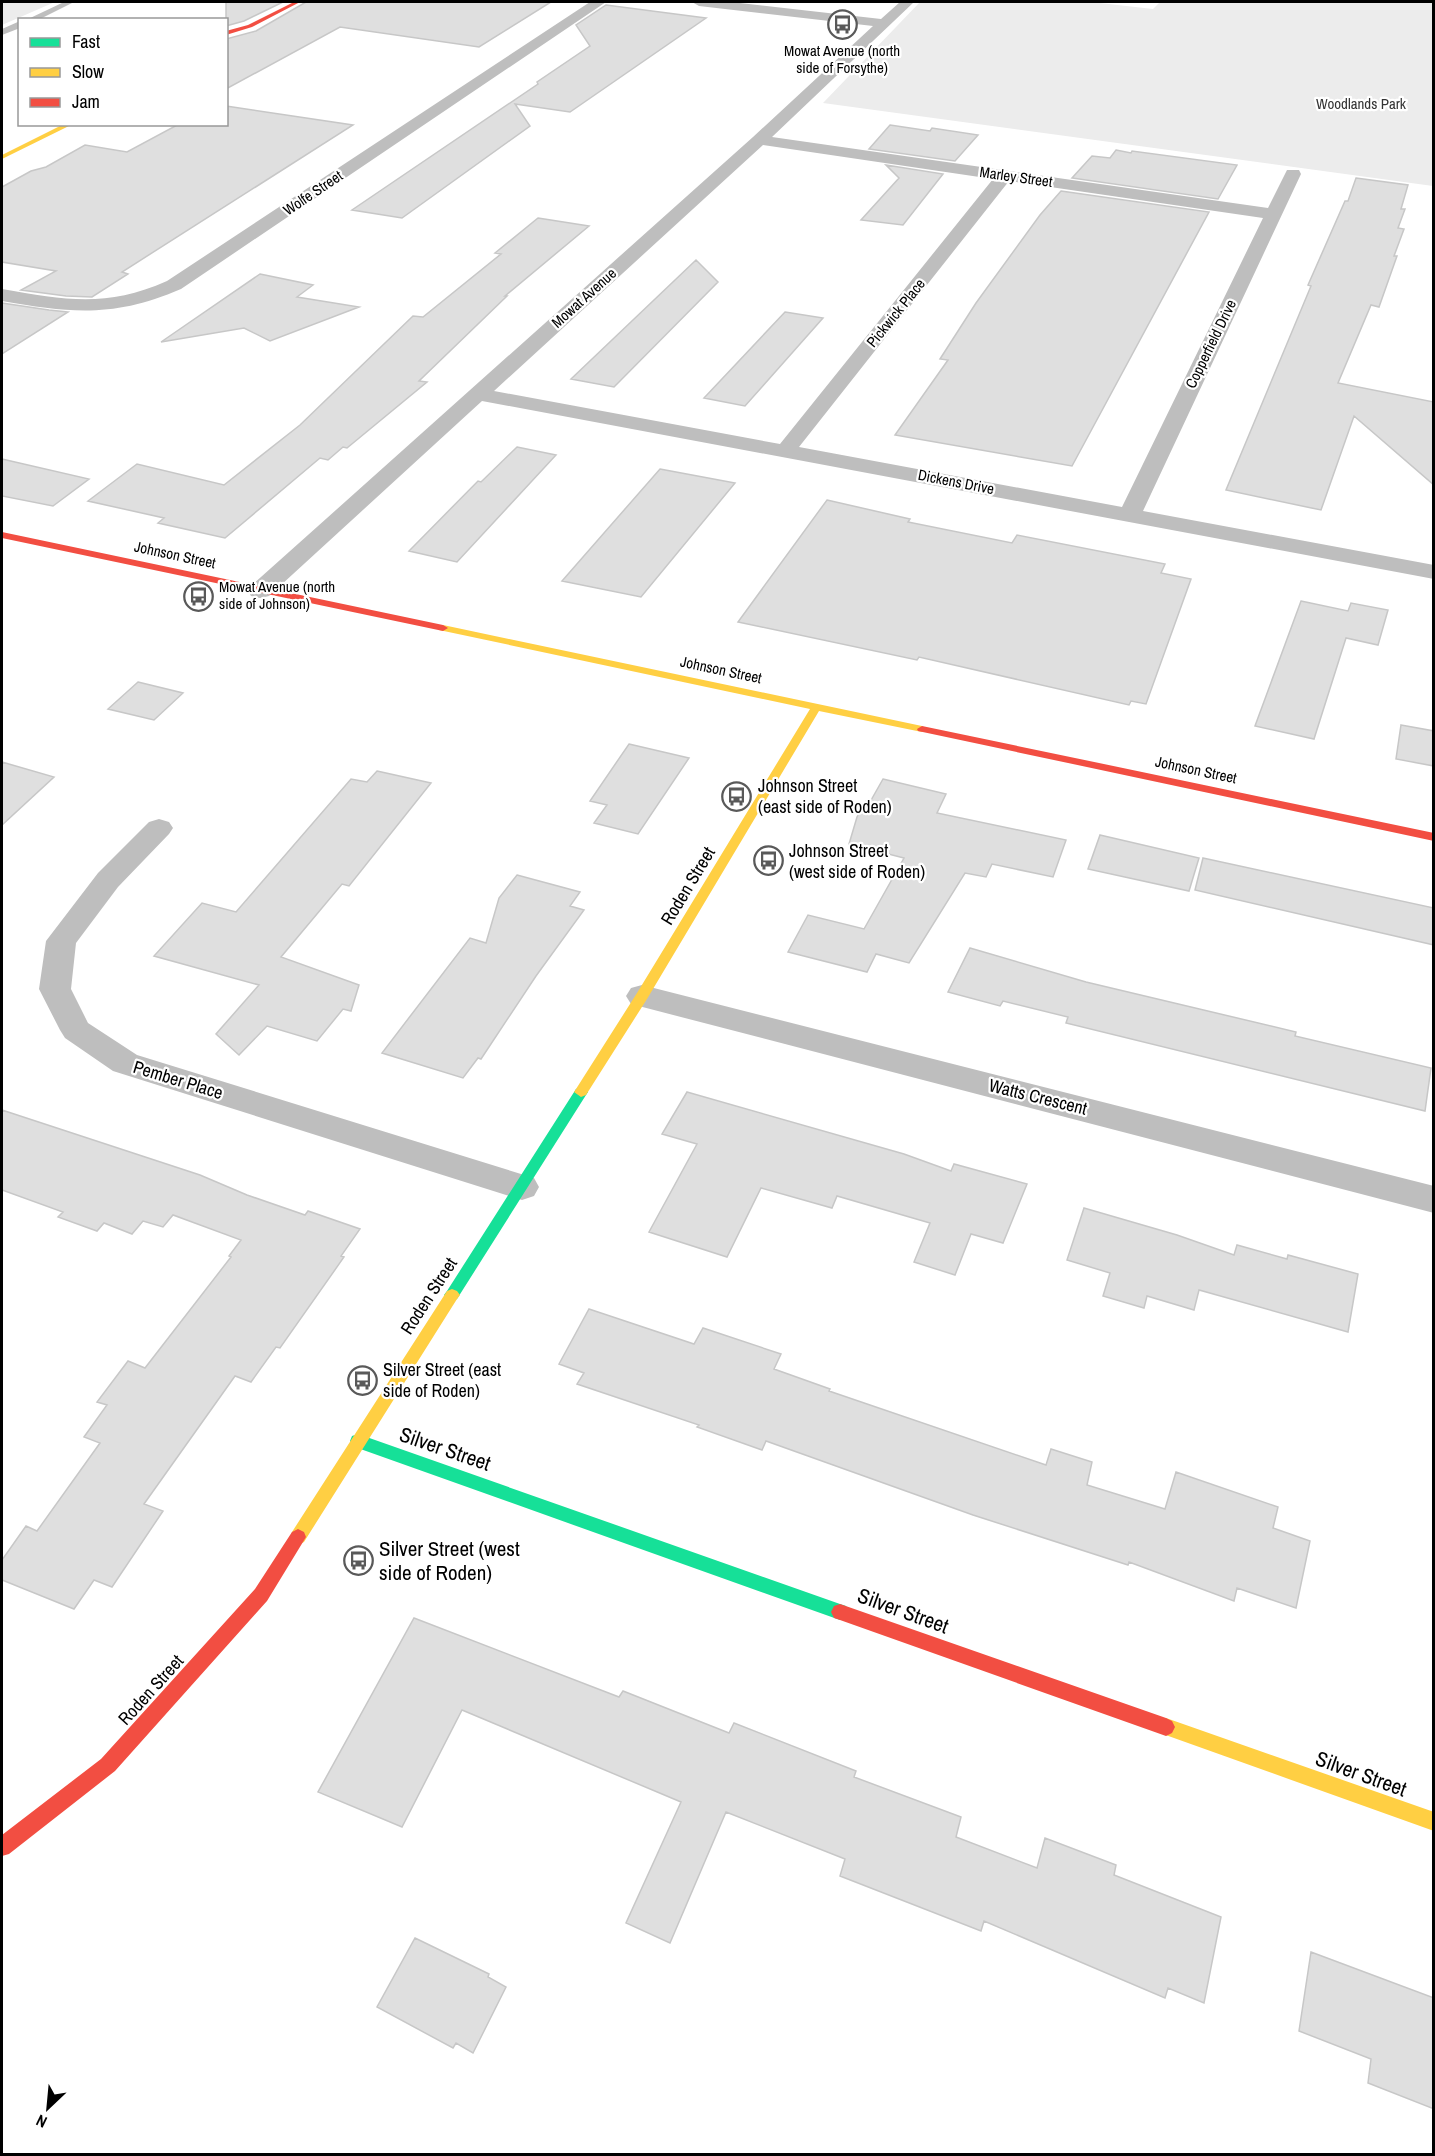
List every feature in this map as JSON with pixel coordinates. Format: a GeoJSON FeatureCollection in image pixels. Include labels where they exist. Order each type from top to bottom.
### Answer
{"type":"FeatureCollection","features":[{"type":"Feature","properties":{"kind":"street"},"geometry":{"type":"LineString","coordinates":[[228,32],[250,26],[297,2]]}},
{"type":"Feature","properties":{"kind":"street","name":"Wolfe Street"},"geometry":{"type":"LineString","coordinates":[[2,295],[70,307],[102,307],[130,303],[153,296],[174,285],[599,2]]}},
{"type":"Feature","properties":{"kind":"street"},"geometry":{"type":"LineString","coordinates":[[699,2],[883,23]]}},
{"type":"Feature","properties":{"kind":"street","name":"Mowat Avenue"},"geometry":{"type":"LineString","coordinates":[[260,591],[759,140],[907,2]]}},
{"type":"Feature","properties":{"kind":"street"},"geometry":{"type":"LineString","coordinates":[[228,47],[248,33],[250,26]]}},
{"type":"Feature","properties":{"kind":"street"},"geometry":{"type":"LineString","coordinates":[[2,157],[63,126]]}},
{"type":"Feature","properties":{"kind":"street","name":"Marley Street"},"geometry":{"type":"LineString","coordinates":[[759,140],[1274,214]]}},
{"type":"Feature","properties":{"kind":"street","name":"Copperfield Drive"},"geometry":{"type":"LineString","coordinates":[[1130,514],[1293,174]]}},
{"type":"Feature","properties":{"kind":"street","name":"Pickwick Place"},"geometry":{"type":"LineString","coordinates":[[786,450],[1005,175]]}},
{"type":"Feature","properties":{"kind":"street","name":"Dickens Drive"},"geometry":{"type":"LineString","coordinates":[[478,394],[1434,572]]}},
{"type":"Feature","properties":{"kind":"street","name":"Johnson Street"},"geometry":{"type":"LineString","coordinates":[[2,535],[1434,837]]}},
{"type":"Feature","properties":{"kind":"street","name":"Roden Street"},"geometry":{"type":"LineString","coordinates":[[2,1847],[108,1765],[261,1595],[642,996],[816,707]]}},
{"type":"Feature","properties":{"kind":"street","name":"Pember Place"},"geometry":{"type":"LineString","coordinates":[[159,828],[108,880],[61,941],[56,989],[76,1030],[125,1064],[522,1187]]}},
{"type":"Feature","properties":{"kind":"street","name":"Watts Crescent"},"geometry":{"type":"LineString","coordinates":[[642,996],[1434,1200]]}},
{"type":"Feature","properties":{"kind":"street","name":"Silver Street"},"geometry":{"type":"LineString","coordinates":[[358,1441],[1434,1822]]}},
{"type":"Feature","properties":{"kind":"lane"},"geometry":{"type":"LineString","coordinates":[[34,18],[70,2]]}},
{"type":"Feature","properties":{"kind":"lane"},"geometry":{"type":"LineString","coordinates":[[2,32],[18,25]]}},
{"type":"Feature","properties":{"kind":"green space"},"geometry":{"type":"Polygon","coordinates":[[[2,2],[55,2],[18,18],[2,25],[2,2]]]}},
{"type":"Feature","properties":{"kind":"green space","name":"Woodlands Park"},"geometry":{"type":"Polygon","coordinates":[[[920,2],[1091,2],[1153,9],[1160,2],[1433,2],[1433,186],[823,103],[920,2]]]}},
{"type":"Feature","properties":{"kind":"building"},"geometry":{"type":"Polygon","coordinates":[[[226,2],[283,2],[244,21],[228,25],[228,18],[226,18],[226,2]]]}},
{"type":"Feature","properties":{"kind":"building"},"geometry":{"type":"Polygon","coordinates":[[[306,2],[551,2],[479,47],[340,27],[228,88],[228,38],[256,31],[306,2]]]}},
{"type":"Feature","properties":{"kind":"building"},"geometry":{"type":"Polygon","coordinates":[[[606,5],[706,18],[570,112],[515,104],[530,126],[402,218],[352,210],[590,46],[576,25],[606,5]]]}},
{"type":"Feature","properties":{"kind":"building"},"geometry":{"type":"Polygon","coordinates":[[[228,106],[353,125],[122,272],[128,274],[92,297],[21,290],[56,271],[2,262],[2,187],[31,171],[46,167],[85,145],[127,152],[175,126],[228,126],[228,106]]]}},
{"type":"Feature","properties":{"kind":"building"},"geometry":{"type":"Polygon","coordinates":[[[890,125],[978,135],[955,161],[869,149],[890,125]]]}},
{"type":"Feature","properties":{"kind":"building"},"geometry":{"type":"Polygon","coordinates":[[[1116,150],[1237,165],[1218,199],[1072,178],[1092,156],[1110,158],[1116,150]]]}},
{"type":"Feature","properties":{"kind":"building"},"geometry":{"type":"Polygon","coordinates":[[[886,165],[943,174],[903,225],[861,220],[899,178],[886,165]]]}},
{"type":"Feature","properties":{"kind":"building"},"geometry":{"type":"Polygon","coordinates":[[[1356,178],[1408,185],[1401,209],[1405,209],[1398,228],[1404,229],[1379,307],[1371,305],[1338,383],[1434,402],[1434,485],[1354,416],[1321,510],[1226,490],[1311,286],[1308,285],[1345,201],[1348,201],[1356,178]]]}},
{"type":"Feature","properties":{"kind":"building"},"geometry":{"type":"Polygon","coordinates":[[[1061,191],[1209,212],[1072,466],[895,435],[948,360],[940,359],[976,303],[1040,215],[1061,191]]]}},
{"type":"Feature","properties":{"kind":"building"},"geometry":{"type":"Polygon","coordinates":[[[538,218],[589,226],[505,296],[507,296],[419,381],[427,382],[347,448],[343,447],[328,460],[320,458],[225,538],[158,523],[164,518],[88,501],[137,464],[224,485],[300,425],[413,316],[423,317],[501,254],[495,253],[538,218]]]}},
{"type":"Feature","properties":{"kind":"building"},"geometry":{"type":"Polygon","coordinates":[[[696,260],[718,282],[614,387],[571,379],[696,260]]]}},
{"type":"Feature","properties":{"kind":"building"},"geometry":{"type":"Polygon","coordinates":[[[260,274],[313,285],[297,297],[359,307],[270,341],[244,328],[161,342],[260,274]]]}},
{"type":"Feature","properties":{"kind":"building"},"geometry":{"type":"Polygon","coordinates":[[[2,303],[49,310],[68,312],[2,354],[2,303]]]}},
{"type":"Feature","properties":{"kind":"building"},"geometry":{"type":"Polygon","coordinates":[[[785,312],[823,318],[745,406],[704,398],[785,312]]]}},
{"type":"Feature","properties":{"kind":"building"},"geometry":{"type":"Polygon","coordinates":[[[517,447],[556,455],[457,562],[409,551],[478,481],[481,482],[517,447]]]}},
{"type":"Feature","properties":{"kind":"building"},"geometry":{"type":"Polygon","coordinates":[[[2,459],[89,479],[53,506],[2,496],[2,459]]]}},
{"type":"Feature","properties":{"kind":"building"},"geometry":{"type":"Polygon","coordinates":[[[660,469],[735,483],[641,597],[562,581],[660,469]]]}},
{"type":"Feature","properties":{"kind":"building"},"geometry":{"type":"Polygon","coordinates":[[[827,500],[910,519],[908,522],[1012,543],[1017,535],[1165,564],[1161,573],[1191,579],[1146,704],[1131,701],[1129,705],[919,657],[917,660],[738,622],[827,500]]]}},
{"type":"Feature","properties":{"kind":"building"},"geometry":{"type":"Polygon","coordinates":[[[1301,601],[1348,611],[1351,603],[1388,610],[1378,645],[1346,638],[1314,739],[1255,726],[1301,601]]]}},
{"type":"Feature","properties":{"kind":"building"},"geometry":{"type":"Polygon","coordinates":[[[138,682],[183,693],[154,720],[108,709],[138,682]]]}},
{"type":"Feature","properties":{"kind":"building"},"geometry":{"type":"Polygon","coordinates":[[[1401,725],[1434,731],[1434,766],[1396,759],[1401,725]]]}},
{"type":"Feature","properties":{"kind":"building"},"geometry":{"type":"Polygon","coordinates":[[[629,744],[689,758],[638,834],[594,823],[607,805],[590,801],[629,744]]]}},
{"type":"Feature","properties":{"kind":"building"},"geometry":{"type":"Polygon","coordinates":[[[2,762],[54,777],[2,825],[2,762]]]}},
{"type":"Feature","properties":{"kind":"building"},"geometry":{"type":"Polygon","coordinates":[[[377,771],[431,783],[349,886],[342,884],[281,957],[359,985],[351,1011],[343,1009],[317,1041],[267,1026],[239,1055],[216,1034],[259,985],[154,956],[202,903],[236,912],[351,779],[367,782],[377,771]]]}},
{"type":"Feature","properties":{"kind":"building"},"geometry":{"type":"Polygon","coordinates":[[[883,779],[946,794],[937,813],[1066,840],[1053,877],[992,864],[986,877],[965,873],[909,963],[876,954],[867,972],[788,952],[808,915],[864,929],[904,858],[849,844],[857,817],[866,801],[870,802],[883,779]]]}},
{"type":"Feature","properties":{"kind":"building"},"geometry":{"type":"Polygon","coordinates":[[[1100,835],[1199,858],[1189,891],[1088,869],[1100,835]]]}},
{"type":"Feature","properties":{"kind":"building"},"geometry":{"type":"Polygon","coordinates":[[[1203,858],[1434,908],[1434,945],[1195,890],[1203,858]]]}},
{"type":"Feature","properties":{"kind":"building"},"geometry":{"type":"Polygon","coordinates":[[[517,875],[580,892],[570,906],[584,910],[536,976],[481,1059],[478,1058],[463,1078],[382,1053],[470,938],[486,943],[499,898],[517,875]]]}},
{"type":"Feature","properties":{"kind":"building"},"geometry":{"type":"Polygon","coordinates":[[[970,948],[1086,982],[1296,1032],[1295,1036],[1431,1068],[1425,1111],[1066,1023],[1068,1017],[1003,1001],[1000,1006],[948,992],[970,948]]]}},
{"type":"Feature","properties":{"kind":"building"},"geometry":{"type":"Polygon","coordinates":[[[687,1092],[904,1154],[951,1171],[954,1164],[1027,1184],[1003,1243],[971,1234],[955,1275],[914,1262],[930,1223],[837,1196],[832,1208],[761,1188],[727,1257],[649,1232],[697,1144],[662,1134],[687,1092]]]}},
{"type":"Feature","properties":{"kind":"building"},"geometry":{"type":"Polygon","coordinates":[[[2,1110],[200,1175],[247,1195],[305,1215],[308,1211],[360,1229],[341,1256],[344,1257],[280,1348],[276,1347],[251,1382],[235,1376],[144,1504],[163,1511],[112,1587],[94,1580],[74,1609],[2,1580],[2,1560],[26,1526],[37,1531],[100,1443],[84,1437],[107,1405],[97,1402],[128,1361],[145,1368],[231,1257],[229,1256],[241,1240],[173,1215],[163,1227],[143,1221],[132,1234],[104,1223],[97,1231],[58,1217],[63,1212],[2,1190],[2,1110]]]}},
{"type":"Feature","properties":{"kind":"building"},"geometry":{"type":"Polygon","coordinates":[[[1084,1208],[1177,1235],[1234,1255],[1237,1245],[1287,1259],[1288,1255],[1358,1274],[1348,1332],[1199,1290],[1194,1310],[1147,1296],[1144,1308],[1103,1296],[1110,1273],[1067,1260],[1084,1208]]]}},
{"type":"Feature","properties":{"kind":"building"},"geometry":{"type":"Polygon","coordinates":[[[589,1309],[694,1344],[703,1328],[781,1354],[774,1369],[830,1389],[829,1391],[1046,1465],[1051,1449],[1092,1462],[1087,1485],[1165,1509],[1176,1472],[1278,1507],[1273,1528],[1310,1541],[1296,1608],[1237,1588],[1234,1601],[1129,1562],[1128,1565],[973,1515],[766,1441],[762,1450],[697,1427],[699,1425],[577,1384],[584,1373],[559,1364],[589,1309]]]}},
{"type":"Feature","properties":{"kind":"building"},"geometry":{"type":"Polygon","coordinates":[[[414,1618],[619,1697],[623,1691],[729,1733],[734,1723],[856,1771],[854,1777],[961,1817],[956,1837],[1037,1868],[1045,1838],[1116,1865],[1114,1875],[1221,1917],[1204,2003],[1168,1988],[1165,1998],[984,1921],[981,1931],[840,1876],[845,1859],[726,1812],[670,1943],[626,1923],[681,1802],[462,1710],[402,1827],[318,1792],[414,1618]]]}},
{"type":"Feature","properties":{"kind":"building"},"geometry":{"type":"Polygon","coordinates":[[[415,1938],[489,1974],[488,1977],[506,1987],[473,2053],[456,2043],[453,2048],[377,2007],[415,1938]]]}},
{"type":"Feature","properties":{"kind":"building"},"geometry":{"type":"Polygon","coordinates":[[[1311,1952],[1434,1998],[1434,2109],[1368,2083],[1371,2059],[1299,2031],[1311,1952]]]}},
{"type":"Feature","properties":{"kind":"traffic: fast"},"geometry":{"type":"LineString","coordinates":[[452,1295],[581,1092]]}},
{"type":"Feature","properties":{"kind":"traffic: fast"},"geometry":{"type":"LineString","coordinates":[[358,1441],[840,1612]]}},
{"type":"Feature","properties":{"kind":"traffic: slow"},"geometry":{"type":"LineString","coordinates":[[2,157],[66,126]]}},
{"type":"Feature","properties":{"kind":"traffic: slow"},"geometry":{"type":"LineString","coordinates":[[443,628],[922,729]]}},
{"type":"Feature","properties":{"kind":"traffic: slow"},"geometry":{"type":"LineString","coordinates":[[581,1092],[642,996],[816,707]]}},
{"type":"Feature","properties":{"kind":"traffic: slow"},"geometry":{"type":"LineString","coordinates":[[298,1537],[452,1295]]}},
{"type":"Feature","properties":{"kind":"traffic: slow"},"geometry":{"type":"LineString","coordinates":[[1166,1727],[1434,1822]]}},
{"type":"Feature","properties":{"kind":"traffic: jam"},"geometry":{"type":"LineString","coordinates":[[228,32],[250,26],[297,2]]}},
{"type":"Feature","properties":{"kind":"traffic: jam"},"geometry":{"type":"LineString","coordinates":[[2,535],[443,628]]}},
{"type":"Feature","properties":{"kind":"traffic: jam"},"geometry":{"type":"LineString","coordinates":[[922,729],[1434,837]]}},
{"type":"Feature","properties":{"kind":"traffic: jam"},"geometry":{"type":"LineString","coordinates":[[2,1847],[108,1765],[261,1595],[298,1537]]}},
{"type":"Feature","properties":{"kind":"traffic: jam"},"geometry":{"type":"LineString","coordinates":[[840,1612],[1166,1727]]}},
{"type":"Feature","properties":{"kind":"place","name":"Mowat Avenue (north side of Forsythe)"},"geometry":{"type":"Point","coordinates":[842,24]}},
{"type":"Feature","properties":{"kind":"place","name":"Mowat Avenue (north side of Johnson)"},"geometry":{"type":"Point","coordinates":[198,596]}},
{"type":"Feature","properties":{"kind":"place","name":"Johnson Street (east side of Roden)"},"geometry":{"type":"Point","coordinates":[737,796]}},
{"type":"Feature","properties":{"kind":"place","name":"Johnson Street (west side of Roden)"},"geometry":{"type":"Point","coordinates":[768,861]}},
{"type":"Feature","properties":{"kind":"place","name":"Silver Street (east side of Roden)"},"geometry":{"type":"Point","coordinates":[362,1380]}},
{"type":"Feature","properties":{"kind":"place","name":"Silver Street (west side of Roden)"},"geometry":{"type":"Point","coordinates":[358,1561]}}]}
